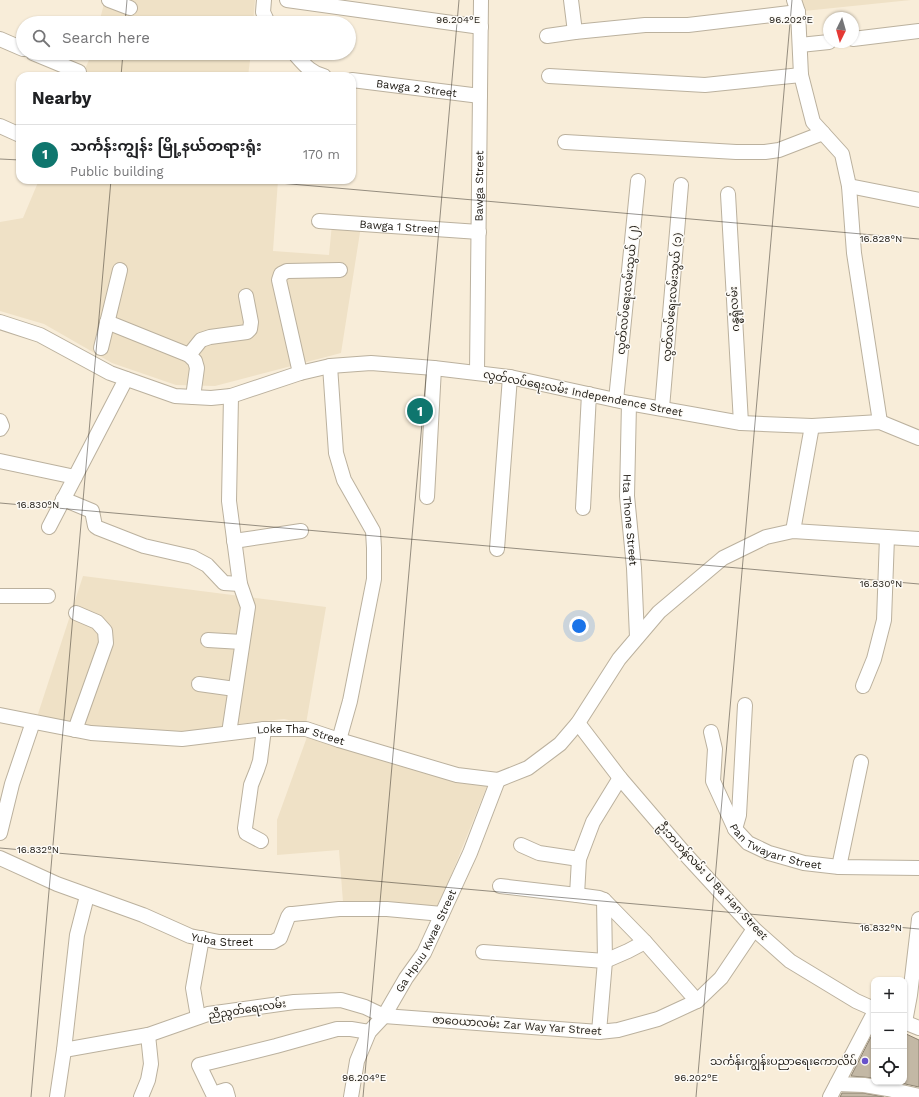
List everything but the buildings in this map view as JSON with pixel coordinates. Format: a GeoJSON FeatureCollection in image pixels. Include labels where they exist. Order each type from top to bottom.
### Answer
{"type":"FeatureCollection","features":[{"type":"Feature","properties":{"kind":"street"},"geometry":{"type":"LineString","coordinates":[[109,0],[130,8]]}},
{"type":"Feature","properties":{"kind":"street"},"geometry":{"type":"LineString","coordinates":[[264,0],[263,12],[265,16]]}},
{"type":"Feature","properties":{"kind":"street"},"geometry":{"type":"LineString","coordinates":[[288,0],[481,27]]}},
{"type":"Feature","properties":{"kind":"street","name":"Bawga Street"},"geometry":{"type":"LineString","coordinates":[[477,372],[481,0]]}},
{"type":"Feature","properties":{"kind":"street"},"geometry":{"type":"LineString","coordinates":[[571,0],[575,32]]}},
{"type":"Feature","properties":{"kind":"street"},"geometry":{"type":"LineString","coordinates":[[547,36],[645,26],[688,25],[796,6],[801,75],[813,122],[842,154],[849,186],[854,253],[880,422]]}},
{"type":"Feature","properties":{"kind":"street"},"geometry":{"type":"LineString","coordinates":[[859,38],[919,30]]}},
{"type":"Feature","properties":{"kind":"street"},"geometry":{"type":"LineString","coordinates":[[0,39],[16,46]]}},
{"type":"Feature","properties":{"kind":"street"},"geometry":{"type":"LineString","coordinates":[[800,45],[823,43]]}},
{"type":"Feature","properties":{"kind":"street"},"geometry":{"type":"LineString","coordinates":[[50,60],[79,72]]}},
{"type":"Feature","properties":{"kind":"street"},"geometry":{"type":"LineString","coordinates":[[300,60],[307,68],[314,72]]}},
{"type":"Feature","properties":{"kind":"street"},"geometry":{"type":"LineString","coordinates":[[549,76],[705,85],[801,75]]}},
{"type":"Feature","properties":{"kind":"street","name":"Bawga 2 Street"},"geometry":{"type":"LineString","coordinates":[[356,80],[480,96]]}},
{"type":"Feature","properties":{"kind":"street"},"geometry":{"type":"LineString","coordinates":[[0,126],[16,133]]}},
{"type":"Feature","properties":{"kind":"street"},"geometry":{"type":"LineString","coordinates":[[565,142],[736,152],[765,152],[779,150],[823,134]]}},
{"type":"Feature","properties":{"kind":"street","name":"လွတ်လပ်ရေးလမ်းသွယ် (၂)"},"geometry":{"type":"LineString","coordinates":[[623,401],[638,181]]}},
{"type":"Feature","properties":{"kind":"street","name":"လွတ်လပ်ရေးလမ်းသွယ် (၁)"},"geometry":{"type":"LineString","coordinates":[[662,408],[681,185]]}},
{"type":"Feature","properties":{"kind":"street"},"geometry":{"type":"LineString","coordinates":[[849,186],[919,200]]}},
{"type":"Feature","properties":{"kind":"street","name":"ဂန္ဓရုံလမ်း"},"geometry":{"type":"LineString","coordinates":[[728,194],[741,423]]}},
{"type":"Feature","properties":{"kind":"street","name":"Bawga 1 Street"},"geometry":{"type":"LineString","coordinates":[[319,221],[479,232]]}},
{"type":"Feature","properties":{"kind":"street"},"geometry":{"type":"LineString","coordinates":[[101,348],[120,270]]}},
{"type":"Feature","properties":{"kind":"street"},"geometry":{"type":"LineString","coordinates":[[300,373],[279,280],[281,274],[287,272],[340,270]]}},
{"type":"Feature","properties":{"kind":"street"},"geometry":{"type":"LineString","coordinates":[[189,355],[201,340],[210,337],[247,332],[250,329],[251,322],[246,296]]}},
{"type":"Feature","properties":{"kind":"street","name":"လွတ်လပ်ရေးလမ်း Independence Street"},"geometry":{"type":"LineString","coordinates":[[0,322],[40,335],[110,373],[175,396],[211,398],[231,396],[300,373],[330,366],[371,363],[477,372],[510,377],[623,401],[741,423],[812,426],[880,422],[919,438]]}},
{"type":"Feature","properties":{"kind":"street"},"geometry":{"type":"LineString","coordinates":[[107,322],[189,355],[195,361],[198,368],[193,397]]}},
{"type":"Feature","properties":{"kind":"street"},"geometry":{"type":"LineString","coordinates":[[330,366],[336,453],[344,480],[372,531],[374,548],[374,579],[350,701],[339,740]]}},
{"type":"Feature","properties":{"kind":"street"},"geometry":{"type":"LineString","coordinates":[[427,497],[434,368]]}},
{"type":"Feature","properties":{"kind":"street"},"geometry":{"type":"LineString","coordinates":[[497,549],[510,377]]}},
{"type":"Feature","properties":{"kind":"street"},"geometry":{"type":"LineString","coordinates":[[49,527],[126,379]]}},
{"type":"Feature","properties":{"kind":"street"},"geometry":{"type":"LineString","coordinates":[[583,508],[589,394]]}},
{"type":"Feature","properties":{"kind":"street"},"geometry":{"type":"LineString","coordinates":[[229,733],[248,607],[240,584],[229,501],[231,396]]}},
{"type":"Feature","properties":{"kind":"street","name":"Hta Thone Street"},"geometry":{"type":"LineString","coordinates":[[623,401],[627,496],[634,568],[637,637]]}},
{"type":"Feature","properties":{"kind":"street"},"geometry":{"type":"LineString","coordinates":[[0,421],[2,426],[0,429]]}},
{"type":"Feature","properties":{"kind":"street"},"geometry":{"type":"LineString","coordinates":[[793,531],[812,426]]}},
{"type":"Feature","properties":{"kind":"street"},"geometry":{"type":"LineString","coordinates":[[0,461],[75,477]]}},
{"type":"Feature","properties":{"kind":"street"},"geometry":{"type":"LineString","coordinates":[[63,498],[92,511],[95,526],[98,528],[144,546],[192,557],[207,565],[224,583],[240,584]]}},
{"type":"Feature","properties":{"kind":"street"},"geometry":{"type":"LineString","coordinates":[[234,541],[301,531]]}},
{"type":"Feature","properties":{"kind":"street","name":"Loke Thar Street"},"geometry":{"type":"LineString","coordinates":[[0,715],[91,733],[182,740],[264,729],[306,729],[457,775],[498,780],[528,768],[560,744],[578,723],[619,659],[637,637],[659,612],[723,558],[766,537],[793,531],[919,539]]}},
{"type":"Feature","properties":{"kind":"street"},"geometry":{"type":"LineString","coordinates":[[863,686],[874,659],[884,620],[887,537]]}},
{"type":"Feature","properties":{"kind":"street"},"geometry":{"type":"LineString","coordinates":[[0,596],[48,596]]}},
{"type":"Feature","properties":{"kind":"street"},"geometry":{"type":"LineString","coordinates":[[75,730],[106,643],[105,631],[97,622],[76,613]]}},
{"type":"Feature","properties":{"kind":"street"},"geometry":{"type":"LineString","coordinates":[[208,640],[242,642]]}},
{"type":"Feature","properties":{"kind":"street"},"geometry":{"type":"LineString","coordinates":[[199,684],[235,690]]}},
{"type":"Feature","properties":{"kind":"street"},"geometry":{"type":"LineString","coordinates":[[735,829],[739,815],[745,705]]}},
{"type":"Feature","properties":{"kind":"street"},"geometry":{"type":"LineString","coordinates":[[0,834],[12,784],[33,722]]}},
{"type":"Feature","properties":{"kind":"street","name":"ဦးဘဟန်လမ်း U Ba Han Street"},"geometry":{"type":"LineString","coordinates":[[578,723],[620,778],[686,855],[754,929],[790,961],[856,1001],[871,1008]]}},
{"type":"Feature","properties":{"kind":"street"},"geometry":{"type":"LineString","coordinates":[[261,841],[246,833],[245,828],[252,785],[260,761],[264,729]]}},
{"type":"Feature","properties":{"kind":"street","name":"Pan Twayarr Street"},"geometry":{"type":"LineString","coordinates":[[711,732],[715,749],[713,781],[735,829],[748,843],[769,853],[804,863],[839,867],[919,868]]}},
{"type":"Feature","properties":{"kind":"street"},"geometry":{"type":"LineString","coordinates":[[839,867],[861,762]]}},
{"type":"Feature","properties":{"kind":"street"},"geometry":{"type":"LineString","coordinates":[[577,895],[579,859],[593,822],[620,778]]}},
{"type":"Feature","properties":{"kind":"street","name":"Ga Hpuu Kwae Street"},"geometry":{"type":"LineString","coordinates":[[351,1097],[357,1061],[369,1032],[384,1016],[406,978],[424,953],[470,853],[498,780]]}},
{"type":"Feature","properties":{"kind":"street"},"geometry":{"type":"LineString","coordinates":[[521,845],[539,853],[579,859]]}},
{"type":"Feature","properties":{"kind":"street","name":"Yuba Street"},"geometry":{"type":"LineString","coordinates":[[0,858],[57,884],[143,915],[190,936],[220,942],[274,942],[280,938],[290,914],[339,909],[387,909],[442,914]]}},
{"type":"Feature","properties":{"kind":"street"},"geometry":{"type":"LineString","coordinates":[[500,886],[577,895],[604,900],[645,942],[697,1001]]}},
{"type":"Feature","properties":{"kind":"street"},"geometry":{"type":"LineString","coordinates":[[57,1097],[77,936],[87,896]]}},
{"type":"Feature","properties":{"kind":"street"},"geometry":{"type":"LineString","coordinates":[[599,1032],[605,960],[604,900]]}},
{"type":"Feature","properties":{"kind":"street"},"geometry":{"type":"LineString","coordinates":[[907,1013],[919,919]]}},
{"type":"Feature","properties":{"kind":"street","name":"ဇာဝေယာလမ်း Zar Way Yar Street"},"geometry":{"type":"LineString","coordinates":[[384,1016],[599,1032],[618,1030],[658,1019],[697,1001],[721,978],[754,929]]}},
{"type":"Feature","properties":{"kind":"street"},"geometry":{"type":"LineString","coordinates":[[198,1017],[194,988],[202,938]]}},
{"type":"Feature","properties":{"kind":"street"},"geometry":{"type":"LineString","coordinates":[[483,952],[605,960],[628,951],[645,942]]}},
{"type":"Feature","properties":{"kind":"street","name":"ညီညွတ်ရေးလမ်း"},"geometry":{"type":"LineString","coordinates":[[64,1050],[148,1035],[208,1014],[294,1002],[341,1000],[365,1007],[384,1016]]}},
{"type":"Feature","properties":{"kind":"street"},"geometry":{"type":"LineString","coordinates":[[830,1097],[871,1019]]}},
{"type":"Feature","properties":{"kind":"street"},"geometry":{"type":"LineString","coordinates":[[907,1023],[919,1028]]}},
{"type":"Feature","properties":{"kind":"street"},"geometry":{"type":"LineString","coordinates":[[228,1097],[226,1090],[213,1094],[199,1065],[337,1029],[351,1029],[369,1032]]}},
{"type":"Feature","properties":{"kind":"street"},"geometry":{"type":"LineString","coordinates":[[141,1097],[148,1080],[151,1064],[148,1035]]}},
{"type":"Feature","properties":{"kind":"street"},"geometry":{"type":"LineString","coordinates":[[837,1084],[864,1085],[919,1096]]}},
{"type":"Feature","properties":{"kind":"shaded area"},"geometry":{"type":"Polygon","coordinates":[[[105,0],[255,0],[254,16],[101,16],[105,0]]]}},
{"type":"Feature","properties":{"kind":"shaded area"},"geometry":{"type":"Polygon","coordinates":[[[801,0],[911,0],[804,11],[801,0]]]}},
{"type":"Feature","properties":{"kind":"shaded area"},"geometry":{"type":"Polygon","coordinates":[[[89,60],[250,60],[249,72],[84,72],[89,60]]]}},
{"type":"Feature","properties":{"kind":"shaded area"},"geometry":{"type":"Polygon","coordinates":[[[37,184],[278,184],[273,251],[329,255],[332,224],[361,226],[341,353],[215,386],[176,385],[112,363],[44,324],[0,311],[0,222],[23,218],[37,184]]]}},
{"type":"Feature","properties":{"kind":"shaded area"},"geometry":{"type":"Polygon","coordinates":[[[83,576],[326,607],[306,724],[284,719],[180,733],[92,727],[37,717],[83,576]]]}},
{"type":"Feature","properties":{"kind":"shaded area"},"geometry":{"type":"Polygon","coordinates":[[[307,737],[457,782],[487,786],[438,908],[386,901],[343,902],[339,850],[277,855],[277,820],[307,737]]]}},
{"type":"Feature","properties":{"kind":"place","name":"သင်္ကန်းကျွန်း မြို့နယ်တရားရုံး"},"geometry":{"type":"Point","coordinates":[420,411]}},
{"type":"Feature","properties":{"kind":"place","name":"သင်္ကန်းကျွန်းပညာရေးကောလိပ်"},"geometry":{"type":"Point","coordinates":[865,1061]}}]}
